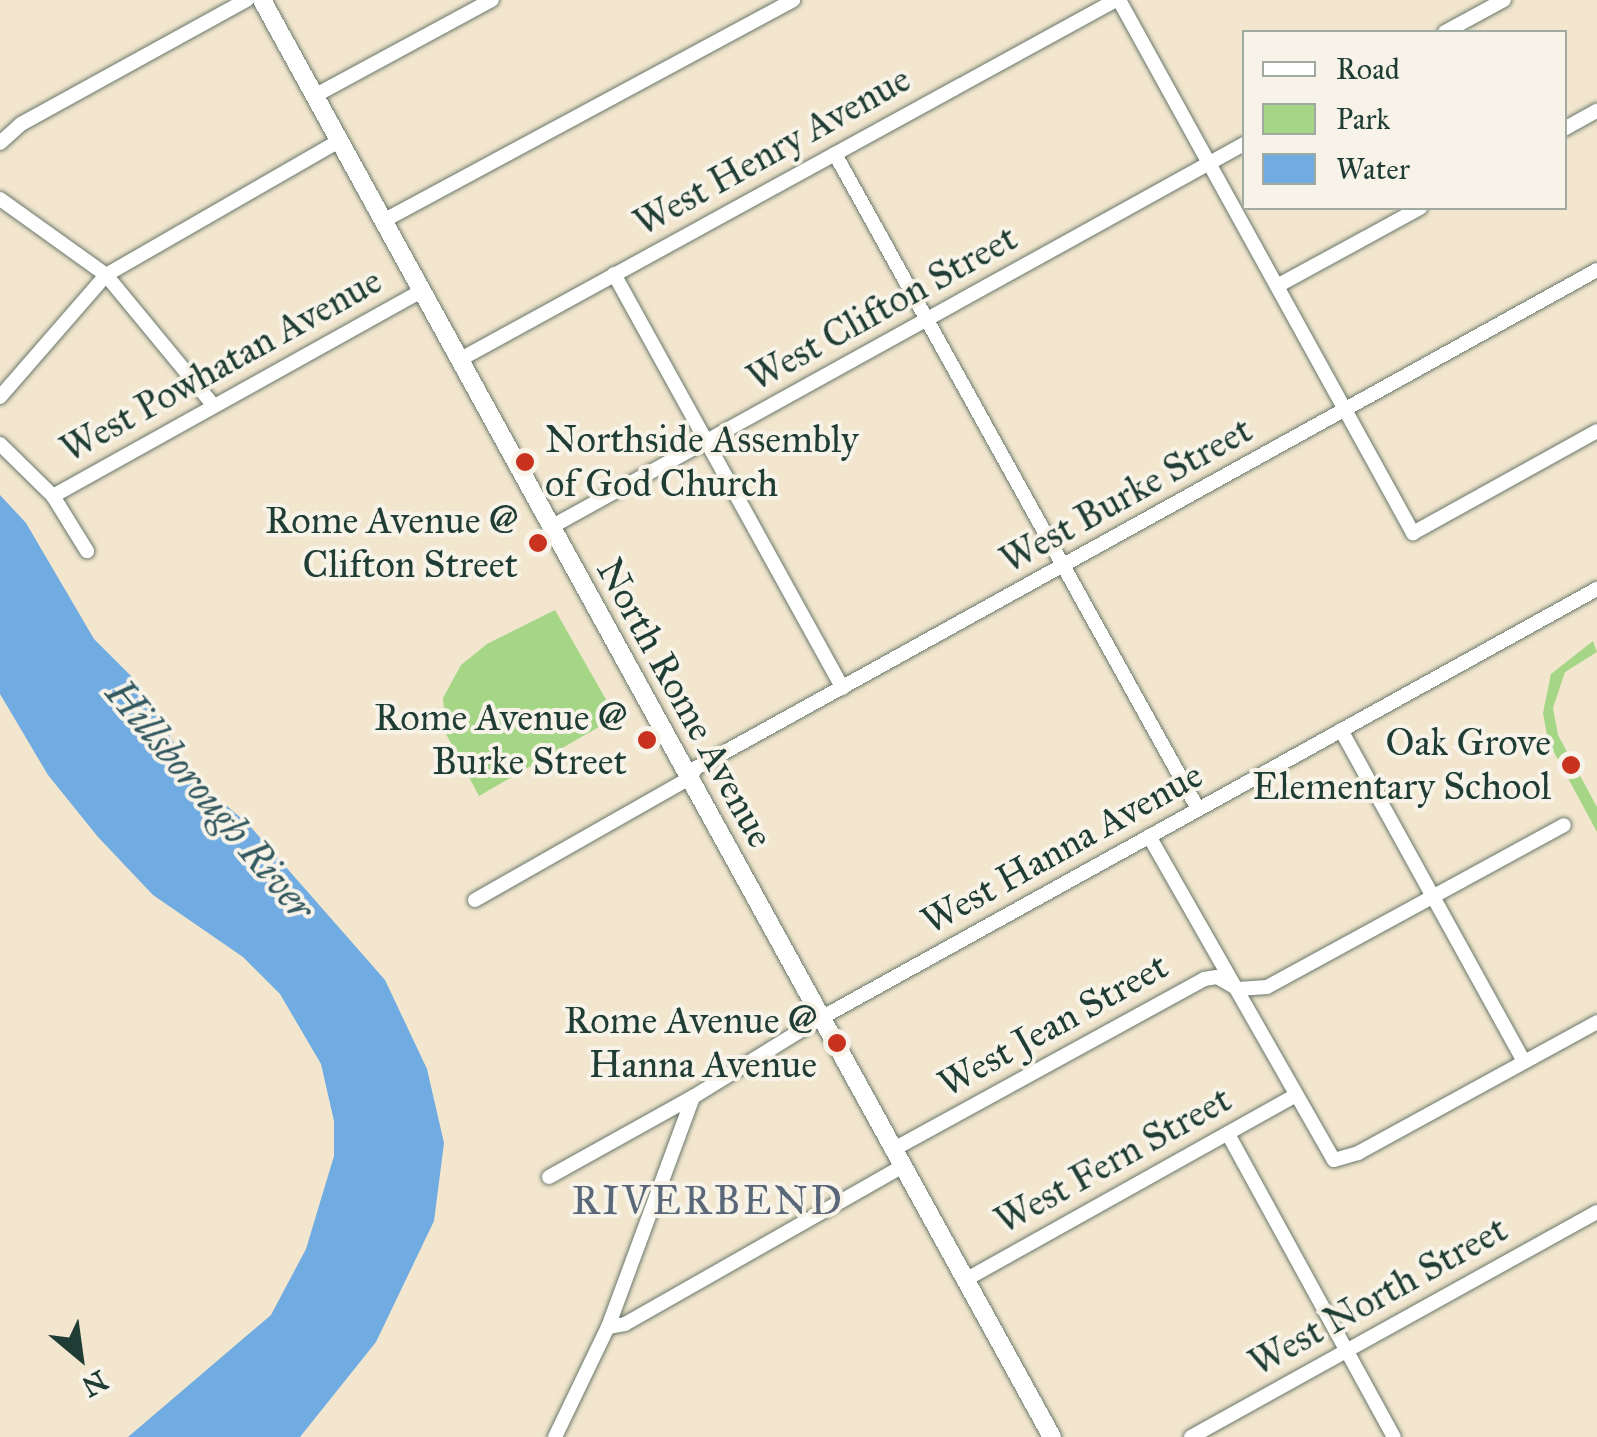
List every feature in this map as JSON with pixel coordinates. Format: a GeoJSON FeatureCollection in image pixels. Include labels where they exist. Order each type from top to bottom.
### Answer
{"type":"FeatureCollection","features":[{"type":"Feature","properties":{"kind":"street"},"geometry":{"type":"LineString","coordinates":[[0,142],[21,124],[247,0]]}},
{"type":"Feature","properties":{"kind":"street","name":"North Rome Avenue"},"geometry":{"type":"LineString","coordinates":[[262,0],[1052,1437]]}},
{"type":"Feature","properties":{"kind":"street"},"geometry":{"type":"LineString","coordinates":[[316,96],[492,0]]}},
{"type":"Feature","properties":{"kind":"street","name":"West Powhatan Avenue"},"geometry":{"type":"LineString","coordinates":[[383,221],[794,0]]}},
{"type":"Feature","properties":{"kind":"street"},"geometry":{"type":"LineString","coordinates":[[1118,0],[1413,533],[1597,430]]}},
{"type":"Feature","properties":{"kind":"street","name":"West Henry Avenue"},"geometry":{"type":"LineString","coordinates":[[459,360],[1118,0]]}},
{"type":"Feature","properties":{"kind":"street"},"geometry":{"type":"LineString","coordinates":[[1449,30],[1504,0]]}},
{"type":"Feature","properties":{"kind":"street"},"geometry":{"type":"LineString","coordinates":[[1567,126],[1597,111]]}},
{"type":"Feature","properties":{"kind":"street"},"geometry":{"type":"LineString","coordinates":[[0,397],[106,275],[341,140]]}},
{"type":"Feature","properties":{"kind":"street","name":"West Clifton Street"},"geometry":{"type":"LineString","coordinates":[[551,527],[1242,145]]}},
{"type":"Feature","properties":{"kind":"street"},"geometry":{"type":"LineString","coordinates":[[835,154],[1198,810]]}},
{"type":"Feature","properties":{"kind":"street"},"geometry":{"type":"LineString","coordinates":[[0,199],[106,275],[213,406]]}},
{"type":"Feature","properties":{"kind":"street"},"geometry":{"type":"LineString","coordinates":[[1277,286],[1416,210]]}},
{"type":"Feature","properties":{"kind":"street","name":"West Burke Street"},"geometry":{"type":"LineString","coordinates":[[475,900],[690,778],[696,768],[1597,270]]}},
{"type":"Feature","properties":{"kind":"street"},"geometry":{"type":"LineString","coordinates":[[614,274],[843,688]]}},
{"type":"Feature","properties":{"kind":"street","name":"West Powhatan Avenue"},"geometry":{"type":"LineString","coordinates":[[52,496],[421,291]]}},
{"type":"Feature","properties":{"kind":"street"},"geometry":{"type":"LineString","coordinates":[[0,444],[52,496],[87,552]]}},
{"type":"Feature","properties":{"kind":"street","name":"West Hanna Avenue"},"geometry":{"type":"LineString","coordinates":[[693,1097],[821,1018],[1597,589]]}},
{"type":"Feature","properties":{"kind":"street"},"geometry":{"type":"LineString","coordinates":[[1341,730],[1524,1062]]}},
{"type":"Feature","properties":{"kind":"street","name":"West Jean Street"},"geometry":{"type":"LineString","coordinates":[[608,1327],[625,1324],[1204,979],[1217,977],[1238,990],[1267,987],[1564,826]]}},
{"type":"Feature","properties":{"kind":"street"},"geometry":{"type":"LineString","coordinates":[[1149,836],[1238,990],[1293,1097],[1334,1160],[1358,1154],[1597,1022]]}},
{"type":"Feature","properties":{"kind":"street"},"geometry":{"type":"LineString","coordinates":[[549,1176],[693,1097]]}},
{"type":"Feature","properties":{"kind":"street"},"geometry":{"type":"LineString","coordinates":[[555,1437],[608,1327],[693,1097]]}},
{"type":"Feature","properties":{"kind":"street","name":"West Fern Street"},"geometry":{"type":"LineString","coordinates":[[965,1280],[1293,1097]]}},
{"type":"Feature","properties":{"kind":"street"},"geometry":{"type":"LineString","coordinates":[[1228,1134],[1394,1437]]}},
{"type":"Feature","properties":{"kind":"street","name":"West North Street"},"geometry":{"type":"LineString","coordinates":[[1191,1437],[1597,1212]]}},
{"type":"Feature","properties":{"kind":"green space"},"geometry":{"type":"Polygon","coordinates":[[[555,610],[616,717],[479,796],[446,734],[443,698],[461,665],[487,644],[555,610]]]}},
{"type":"Feature","properties":{"kind":"green space"},"geometry":{"type":"Polygon","coordinates":[[[1593,641],[1597,652],[1565,672],[1553,708],[1558,735],[1597,807],[1597,832],[1548,741],[1543,713],[1551,674],[1593,641]]]}},
{"type":"Feature","properties":{"kind":"water","name":"Hillsborough River"},"geometry":{"type":"Polygon","coordinates":[[[0,495],[26,523],[94,639],[134,679],[198,781],[249,825],[385,980],[427,1069],[444,1143],[434,1221],[376,1342],[300,1437],[128,1437],[271,1315],[306,1249],[334,1156],[334,1121],[321,1064],[280,994],[243,957],[153,895],[98,837],[48,775],[0,694],[0,495]]]}},
{"type":"Feature","properties":{"kind":"place","name":"Northside Assembly of God Church"},"geometry":{"type":"Point","coordinates":[525,462]}},
{"type":"Feature","properties":{"kind":"place","name":"Rome Avenue @ Clifton Street"},"geometry":{"type":"Point","coordinates":[538,543]}},
{"type":"Feature","properties":{"kind":"place","name":"Rome Avenue @ Burke Street"},"geometry":{"type":"Point","coordinates":[647,740]}},
{"type":"Feature","properties":{"kind":"place","name":"Oak Grove Elementary School"},"geometry":{"type":"Point","coordinates":[1571,765]}},
{"type":"Feature","properties":{"kind":"place","name":"Rome Avenue @ Hanna Avenue"},"geometry":{"type":"Point","coordinates":[837,1043]}},
{"type":"Feature","properties":{"kind":"district","name":"RIVERBEND"},"geometry":{"type":"Point","coordinates":[708,1201]}}]}
